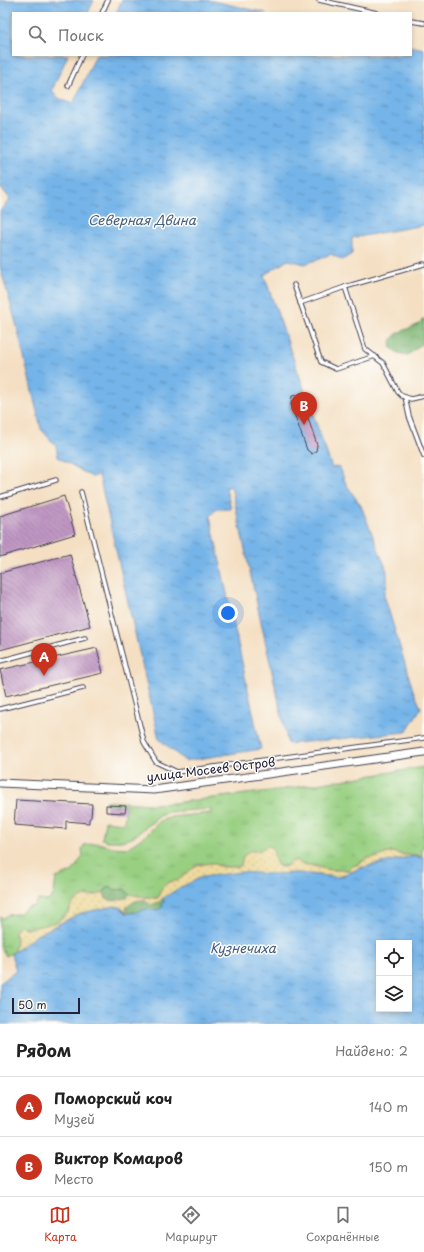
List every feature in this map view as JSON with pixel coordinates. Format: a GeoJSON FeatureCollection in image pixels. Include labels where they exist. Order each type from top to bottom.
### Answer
{"type":"FeatureCollection","features":[{"type":"Feature","properties":{"kind":"street","name":"улица Мосеев Остров"},"geometry":{"type":"LineString","coordinates":[[0,783],[154,790],[424,752]]}},
{"type":"Feature","properties":{"kind":"lane"},"geometry":{"type":"LineString","coordinates":[[102,12],[108,0]]}},
{"type":"Feature","properties":{"kind":"lane"},"geometry":{"type":"LineString","coordinates":[[319,0],[373,12]]}},
{"type":"Feature","properties":{"kind":"lane"},"geometry":{"type":"LineString","coordinates":[[412,21],[424,24]]}},
{"type":"Feature","properties":{"kind":"lane"},"geometry":{"type":"LineString","coordinates":[[68,86],[82,56]]}},
{"type":"Feature","properties":{"kind":"lane"},"geometry":{"type":"LineString","coordinates":[[300,303],[345,287],[424,264]]}},
{"type":"Feature","properties":{"kind":"lane"},"geometry":{"type":"LineString","coordinates":[[294,285],[321,362],[336,369],[375,356]]}},
{"type":"Feature","properties":{"kind":"lane"},"geometry":{"type":"LineString","coordinates":[[345,287],[365,349],[383,363],[398,392],[411,399],[424,396]]}},
{"type":"Feature","properties":{"kind":"lane"},"geometry":{"type":"LineString","coordinates":[[405,397],[409,416],[424,456]]}},
{"type":"Feature","properties":{"kind":"lane"},"geometry":{"type":"LineString","coordinates":[[0,497],[56,480]]}},
{"type":"Feature","properties":{"kind":"lane"},"geometry":{"type":"LineString","coordinates":[[81,492],[144,742],[156,762],[177,772],[424,738]]}},
{"type":"Feature","properties":{"kind":"lane"},"geometry":{"type":"LineString","coordinates":[[0,661],[85,638]]}},
{"type":"Feature","properties":{"kind":"lane"},"geometry":{"type":"LineString","coordinates":[[0,709],[83,688]]}},
{"type":"Feature","properties":{"kind":"green space"},"geometry":{"type":"Polygon","coordinates":[[[424,318],[424,342],[408,355],[398,353],[390,347],[391,341],[397,334],[417,325],[424,318]]]}},
{"type":"Feature","properties":{"kind":"green space"},"geometry":{"type":"Polygon","coordinates":[[[424,767],[423,858],[417,855],[404,855],[391,852],[364,860],[349,870],[330,870],[305,864],[279,866],[265,847],[259,852],[252,851],[238,867],[222,867],[212,863],[197,865],[186,876],[160,891],[159,898],[134,896],[127,893],[124,889],[115,890],[110,887],[107,888],[102,894],[82,897],[76,903],[73,903],[67,915],[55,923],[28,929],[19,925],[15,931],[15,951],[6,956],[0,947],[0,917],[4,918],[8,915],[20,913],[25,908],[34,906],[38,900],[48,901],[54,894],[56,878],[72,872],[83,856],[82,849],[84,845],[99,843],[111,847],[127,848],[145,836],[160,821],[171,817],[211,813],[211,809],[167,812],[132,838],[121,841],[107,841],[102,839],[105,821],[124,823],[126,806],[106,805],[105,801],[152,804],[173,803],[278,790],[424,767]]]}},
{"type":"Feature","properties":{"kind":"green space"},"geometry":{"type":"Polygon","coordinates":[[[110,887],[115,890],[125,889],[129,894],[127,898],[114,900],[106,899],[104,892],[110,887]]]}},
{"type":"Feature","properties":{"kind":"green space"},"geometry":{"type":"Polygon","coordinates":[[[145,899],[150,904],[162,899],[164,901],[162,905],[163,907],[158,910],[147,909],[127,914],[126,907],[133,902],[145,899]]]}},
{"type":"Feature","properties":{"kind":"sand"},"geometry":{"type":"Polygon","coordinates":[[[269,846],[273,850],[278,866],[281,867],[284,867],[296,860],[301,864],[330,870],[348,870],[367,858],[378,857],[391,852],[404,855],[417,855],[423,858],[414,856],[377,864],[361,868],[339,877],[298,873],[270,874],[162,899],[159,902],[150,905],[145,899],[135,901],[126,907],[127,914],[123,909],[81,913],[37,935],[15,951],[15,930],[19,925],[25,929],[28,929],[57,922],[69,912],[71,905],[82,897],[104,892],[106,899],[114,901],[127,898],[129,894],[158,898],[162,888],[166,884],[177,881],[197,865],[212,863],[222,867],[238,867],[241,865],[243,857],[249,851],[259,851],[269,846]]]}},
{"type":"Feature","properties":{"kind":"water","name":"Северная Двина"},"geometry":{"type":"Polygon","coordinates":[[[0,0],[94,0],[88,12],[12,12],[12,56],[68,56],[52,90],[58,98],[73,104],[96,56],[412,56],[412,46],[424,49],[424,225],[352,238],[352,254],[342,260],[331,254],[305,264],[288,260],[264,275],[332,468],[339,466],[346,484],[361,506],[387,571],[387,585],[384,595],[413,690],[421,708],[406,732],[288,744],[231,486],[226,488],[231,509],[217,509],[210,516],[261,749],[185,761],[159,739],[99,475],[92,477],[58,457],[56,446],[41,429],[16,323],[0,267],[0,211],[10,199],[0,186],[0,0]]]}},
{"type":"Feature","properties":{"kind":"water"},"geometry":{"type":"Polygon","coordinates":[[[122,0],[209,0],[262,12],[116,12],[122,0]]]}},
{"type":"Feature","properties":{"kind":"water","name":"Кузнечиха"},"geometry":{"type":"Polygon","coordinates":[[[414,856],[424,858],[424,1024],[0,1024],[0,983],[16,971],[11,954],[37,935],[81,913],[115,906],[120,907],[127,914],[147,909],[158,910],[163,907],[162,905],[164,901],[162,899],[179,888],[202,877],[241,872],[270,874],[298,873],[339,877],[361,868],[414,856]]]}},
{"type":"Feature","properties":{"kind":"building"},"geometry":{"type":"Polygon","coordinates":[[[297,395],[303,403],[317,445],[316,451],[312,454],[307,450],[291,405],[292,396],[297,395]]]}},
{"type":"Feature","properties":{"kind":"building"},"geometry":{"type":"Polygon","coordinates":[[[64,496],[75,534],[0,557],[0,516],[64,496]]]}},
{"type":"Feature","properties":{"kind":"building"},"geometry":{"type":"Polygon","coordinates":[[[70,554],[90,626],[0,650],[0,573],[70,554]]]}},
{"type":"Feature","properties":{"kind":"building"},"geometry":{"type":"Polygon","coordinates":[[[97,648],[103,673],[6,696],[0,670],[97,648]]]}},
{"type":"Feature","properties":{"kind":"building"},"geometry":{"type":"Polygon","coordinates":[[[16,800],[92,804],[91,817],[89,819],[89,823],[66,821],[66,829],[14,825],[16,800]]]}},
{"type":"Feature","properties":{"kind":"building"},"geometry":{"type":"Polygon","coordinates":[[[106,805],[126,806],[125,813],[106,812],[106,805]]]}},
{"type":"Feature","properties":{"kind":"place","name":"Виктор Комаров"},"geometry":{"type":"Point","coordinates":[304,425]}},
{"type":"Feature","properties":{"kind":"place","name":"Поморский коч"},"geometry":{"type":"Point","coordinates":[44,676]}}]}
